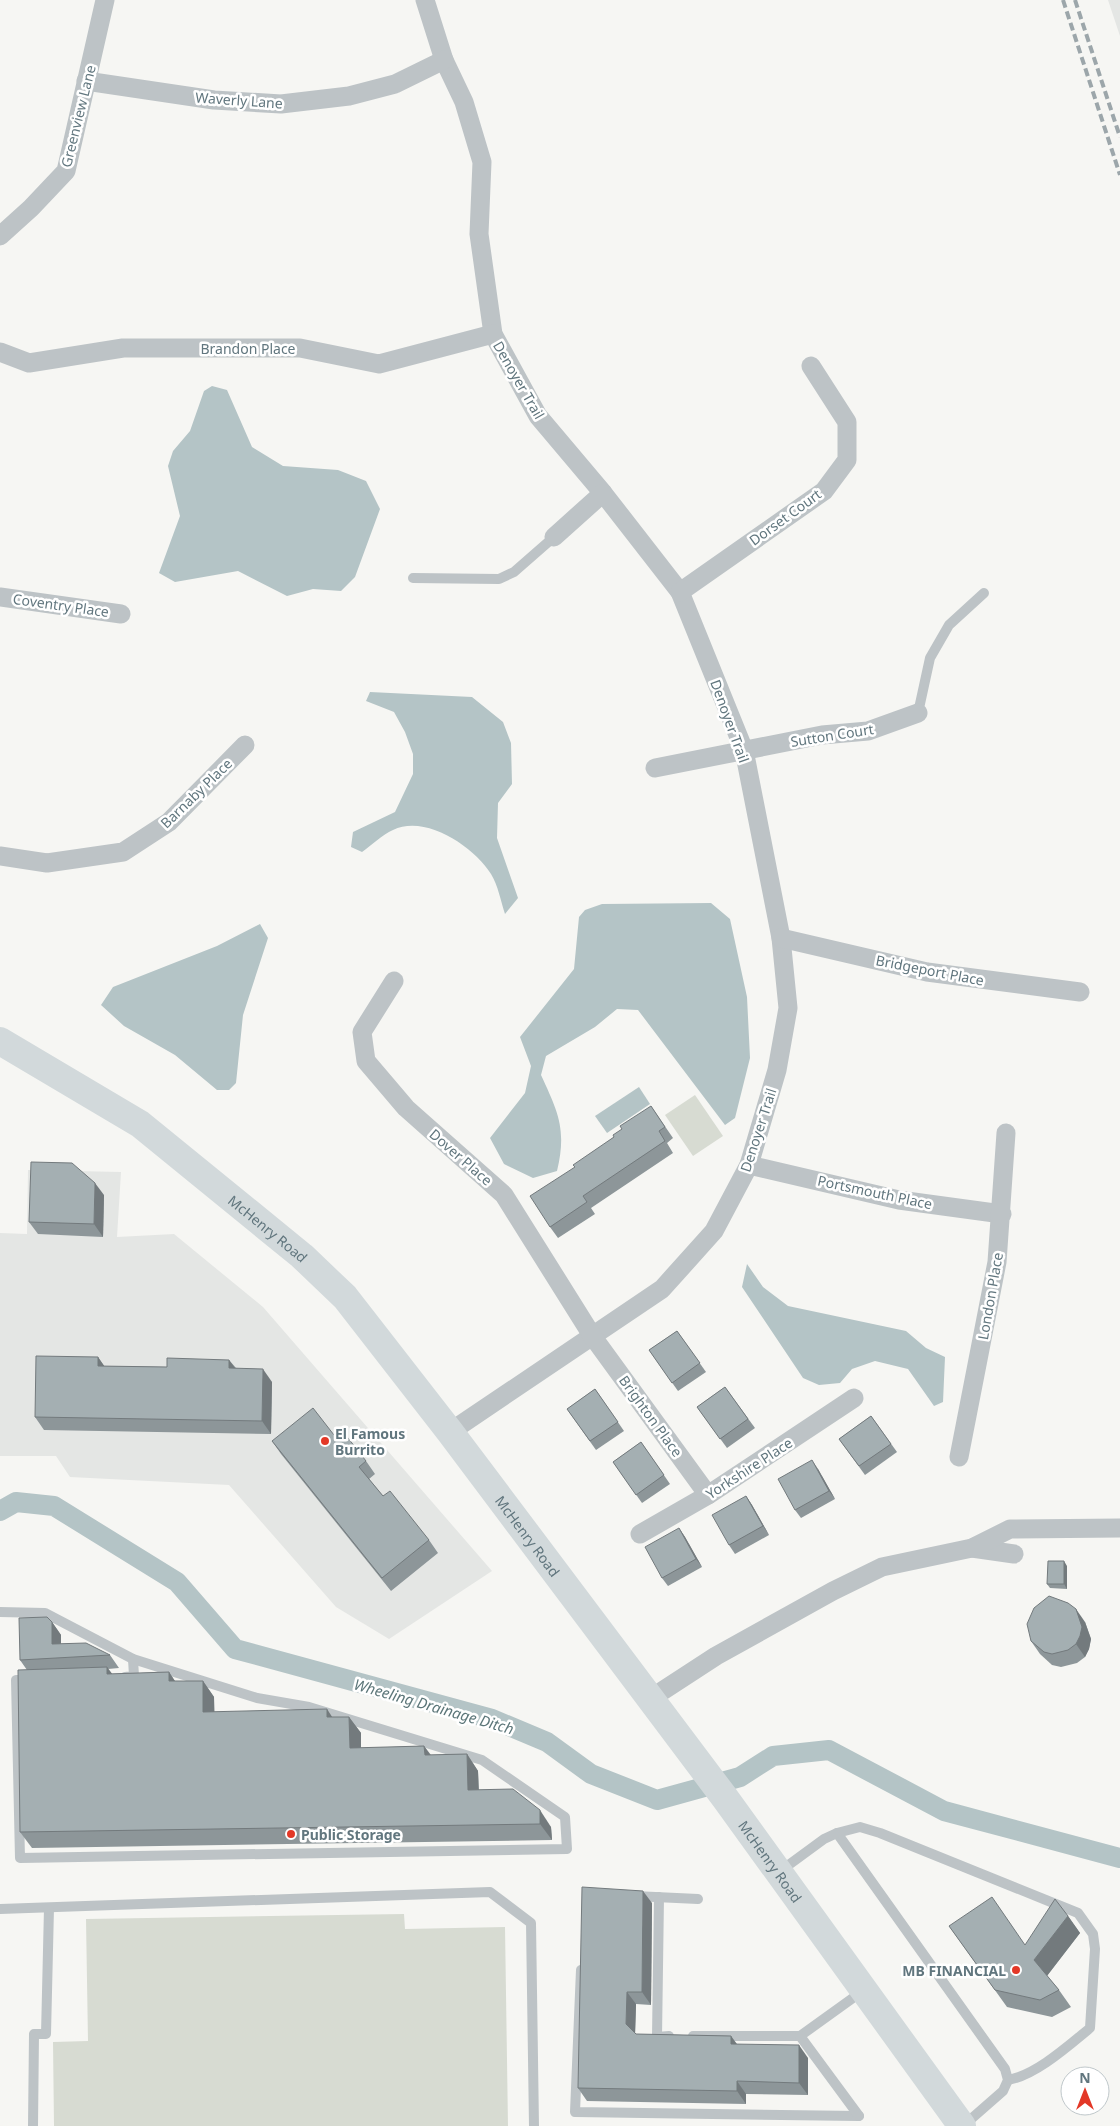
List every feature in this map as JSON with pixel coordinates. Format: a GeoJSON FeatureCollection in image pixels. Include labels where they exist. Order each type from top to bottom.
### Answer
{"type":"FeatureCollection","features":[{"type":"Feature","properties":{"kind":"main road","name":"McHenry Road"},"geometry":{"type":"LineString","coordinates":[[0,1041],[140,1124],[302,1256],[346,1296],[725,1798],[963,2126]]}},
{"type":"Feature","properties":{"kind":"street","name":"Greenview Lane"},"geometry":{"type":"LineString","coordinates":[[0,236],[31,208],[66,171],[105,0]]}},
{"type":"Feature","properties":{"kind":"street","name":"Denoyer Trail"},"geometry":{"type":"LineString","coordinates":[[425,0],[444,60],[464,102],[482,162],[479,234],[493,334],[538,416],[603,493],[680,592],[744,750],[781,938],[788,1008],[777,1070],[749,1165],[714,1232],[662,1289],[450,1432]]}},
{"type":"Feature","properties":{"kind":"street","name":"Waverly Lane"},"geometry":{"type":"LineString","coordinates":[[86,82],[214,100],[281,104],[348,96],[395,84],[444,60]]}},
{"type":"Feature","properties":{"kind":"street","name":"Brandon Place"},"geometry":{"type":"LineString","coordinates":[[0,352],[30,363],[123,348],[300,348],[379,364],[493,334]]}},
{"type":"Feature","properties":{"kind":"street","name":"Dorset Court"},"geometry":{"type":"LineString","coordinates":[[680,592],[824,491],[847,460],[847,422],[810,366]]}},
{"type":"Feature","properties":{"kind":"street"},"geometry":{"type":"LineString","coordinates":[[554,537],[603,493]]}},
{"type":"Feature","properties":{"kind":"street","name":"Coventry Place"},"geometry":{"type":"LineString","coordinates":[[0,597],[121,614]]}},
{"type":"Feature","properties":{"kind":"street","name":"Sutton Court"},"geometry":{"type":"LineString","coordinates":[[655,768],[822,735],[868,731],[918,713]]}},
{"type":"Feature","properties":{"kind":"street","name":"Barnaby Place"},"geometry":{"type":"LineString","coordinates":[[0,856],[47,863],[123,852],[169,822],[245,745]]}},
{"type":"Feature","properties":{"kind":"street","name":"Bridgeport Place"},"geometry":{"type":"LineString","coordinates":[[781,938],[927,972],[1080,992]]}},
{"type":"Feature","properties":{"kind":"street","name":"Dover Place"},"geometry":{"type":"LineString","coordinates":[[394,981],[362,1032],[366,1061],[406,1108],[504,1195],[593,1337]]}},
{"type":"Feature","properties":{"kind":"street","name":"London Place"},"geometry":{"type":"LineString","coordinates":[[959,1457],[997,1262],[1002,1214],[1006,1133]]}},
{"type":"Feature","properties":{"kind":"street","name":"Portsmouth Place"},"geometry":{"type":"LineString","coordinates":[[749,1165],[899,1200],[1002,1214]]}},
{"type":"Feature","properties":{"kind":"street","name":"Brighton Place"},"geometry":{"type":"LineString","coordinates":[[593,1337],[708,1495]]}},
{"type":"Feature","properties":{"kind":"street","name":"Yorkshire Place"},"geometry":{"type":"LineString","coordinates":[[640,1534],[708,1495],[854,1398]]}},
{"type":"Feature","properties":{"kind":"street"},"geometry":{"type":"LineString","coordinates":[[650,1699],[716,1656],[833,1591],[882,1567],[972,1548],[1010,1529],[1120,1528]]}},
{"type":"Feature","properties":{"kind":"street"},"geometry":{"type":"LineString","coordinates":[[972,1548],[1014,1554]]}},
{"type":"Feature","properties":{"kind":"lane"},"geometry":{"type":"LineString","coordinates":[[413,578],[499,579],[514,572],[554,537]]}},
{"type":"Feature","properties":{"kind":"lane"},"geometry":{"type":"LineString","coordinates":[[918,713],[930,658],[950,625],[984,594]]}},
{"type":"Feature","properties":{"kind":"lane"},"geometry":{"type":"LineString","coordinates":[[0,1612],[45,1613],[133,1659],[257,1698],[309,1707],[482,1760],[565,1816],[566,1849],[20,1858],[16,1680],[36,1679]]}},
{"type":"Feature","properties":{"kind":"lane"},"geometry":{"type":"LineString","coordinates":[[114,1677],[134,1676],[133,1659]]}},
{"type":"Feature","properties":{"kind":"lane"},"geometry":{"type":"LineString","coordinates":[[778,1873],[824,1839],[837,1833],[860,1827],[880,1833],[1078,1913],[1093,1934],[1096,1949],[1090,2028],[1059,2053],[1028,2073],[1020,2078],[1008,2080]]}},
{"type":"Feature","properties":{"kind":"lane"},"geometry":{"type":"LineString","coordinates":[[837,1833],[1004,2069],[1008,2080],[1003,2091],[963,2126]]}},
{"type":"Feature","properties":{"kind":"lane"},"geometry":{"type":"LineString","coordinates":[[0,1909],[490,1892],[531,1923],[534,2126]]}},
{"type":"Feature","properties":{"kind":"lane"},"geometry":{"type":"LineString","coordinates":[[621,1895],[698,1899]]}},
{"type":"Feature","properties":{"kind":"lane"},"geometry":{"type":"LineString","coordinates":[[659,1897],[657,2037],[800,2036],[864,1990]]}},
{"type":"Feature","properties":{"kind":"lane"},"geometry":{"type":"LineString","coordinates":[[33,2126],[34,2034],[46,2034],[49,1908]]}},
{"type":"Feature","properties":{"kind":"lane"},"geometry":{"type":"LineString","coordinates":[[581,1963],[575,2112],[859,2116],[800,2036]]}},
{"type":"Feature","properties":{"kind":"shaded area"},"geometry":{"type":"Polygon","coordinates":[[[1108,0],[1120,0],[1120,36],[1108,0]]]}},
{"type":"Feature","properties":{"kind":"shaded area"},"geometry":{"type":"Polygon","coordinates":[[[212,386],[227,390],[252,447],[283,466],[338,470],[366,481],[380,509],[355,577],[341,591],[313,589],[287,596],[238,571],[175,582],[159,573],[180,516],[168,466],[173,451],[190,431],[204,391],[212,386]]]}},
{"type":"Feature","properties":{"kind":"shaded area"},"geometry":{"type":"Polygon","coordinates":[[[370,692],[472,697],[503,722],[511,743],[512,784],[498,803],[497,838],[518,898],[505,914],[496,883],[491,874],[473,853],[448,836],[420,826],[406,826],[389,832],[362,852],[351,847],[353,832],[395,812],[413,774],[413,754],[405,732],[394,712],[366,701],[370,692]]]}},
{"type":"Feature","properties":{"kind":"shaded area"},"geometry":{"type":"Polygon","coordinates":[[[711,903],[730,919],[747,997],[750,1058],[735,1118],[725,1125],[638,1010],[617,1009],[595,1027],[546,1056],[541,1075],[556,1111],[561,1132],[557,1171],[533,1178],[504,1164],[490,1138],[525,1093],[531,1066],[520,1037],[574,969],[579,917],[585,910],[602,904],[711,903]]]}},
{"type":"Feature","properties":{"kind":"shaded area"},"geometry":{"type":"Polygon","coordinates":[[[260,924],[268,938],[243,1015],[236,1083],[229,1090],[217,1090],[175,1055],[124,1026],[101,1005],[113,987],[217,946],[260,924]]]}},
{"type":"Feature","properties":{"kind":"shaded area"},"geometry":{"type":"Polygon","coordinates":[[[639,1087],[650,1104],[607,1133],[595,1116],[639,1087]]]}},
{"type":"Feature","properties":{"kind":"shaded area"},"geometry":{"type":"Polygon","coordinates":[[[695,1095],[723,1136],[693,1156],[665,1115],[695,1095]]]}},
{"type":"Feature","properties":{"kind":"shaded area"},"geometry":{"type":"Polygon","coordinates":[[[28,1170],[121,1172],[117,1237],[174,1234],[263,1307],[492,1571],[389,1639],[336,1607],[229,1485],[70,1477],[56,1456],[0,1456],[0,1233],[27,1234],[28,1170]]]}},
{"type":"Feature","properties":{"kind":"shaded area"},"geometry":{"type":"Polygon","coordinates":[[[747,1264],[763,1287],[788,1306],[906,1331],[926,1348],[945,1357],[943,1402],[934,1406],[908,1369],[875,1361],[852,1369],[840,1383],[819,1385],[803,1378],[742,1287],[747,1264]]]}},
{"type":"Feature","properties":{"kind":"shaded area"},"geometry":{"type":"Polygon","coordinates":[[[404,1914],[405,1929],[505,1927],[508,2126],[54,2126],[53,2042],[88,2041],[86,1919],[404,1914]]]}},
{"type":"Feature","properties":{"kind":"building"},"geometry":{"type":"Polygon","coordinates":[[[651,1106],[665,1127],[659,1131],[665,1141],[583,1196],[587,1202],[550,1227],[530,1196],[575,1167],[573,1165],[614,1137],[613,1135],[622,1129],[620,1126],[651,1106]]]}},
{"type":"Feature","properties":{"kind":"building"},"geometry":{"type":"Polygon","coordinates":[[[31,1162],[72,1163],[95,1183],[94,1224],[29,1222],[31,1162]]]}},
{"type":"Feature","properties":{"kind":"building"},"geometry":{"type":"Polygon","coordinates":[[[677,1331],[700,1363],[672,1383],[649,1350],[677,1331]]]}},
{"type":"Feature","properties":{"kind":"building"},"geometry":{"type":"Polygon","coordinates":[[[36,1356],[98,1357],[98,1366],[167,1367],[167,1358],[229,1360],[229,1368],[263,1369],[262,1421],[35,1417],[36,1356]]]}},
{"type":"Feature","properties":{"kind":"building"},"geometry":{"type":"Polygon","coordinates":[[[725,1387],[748,1419],[720,1439],[697,1407],[725,1387]]]}},
{"type":"Feature","properties":{"kind":"building"},"geometry":{"type":"Polygon","coordinates":[[[595,1389],[618,1422],[590,1441],[567,1409],[595,1389]]]}},
{"type":"Feature","properties":{"kind":"building"},"geometry":{"type":"Polygon","coordinates":[[[313,1408],[334,1435],[341,1429],[366,1461],[359,1467],[383,1496],[390,1491],[429,1540],[382,1578],[272,1441],[313,1408]]]}},
{"type":"Feature","properties":{"kind":"building"},"geometry":{"type":"Polygon","coordinates":[[[871,1416],[891,1444],[859,1466],[839,1439],[871,1416]]]}},
{"type":"Feature","properties":{"kind":"building"},"geometry":{"type":"Polygon","coordinates":[[[641,1442],[664,1475],[636,1495],[613,1462],[641,1442]]]}},
{"type":"Feature","properties":{"kind":"building"},"geometry":{"type":"Polygon","coordinates":[[[812,1460],[829,1491],[795,1510],[778,1479],[812,1460]]]}},
{"type":"Feature","properties":{"kind":"building"},"geometry":{"type":"Polygon","coordinates":[[[746,1496],[763,1526],[729,1545],[712,1515],[746,1496]]]}},
{"type":"Feature","properties":{"kind":"building"},"geometry":{"type":"Polygon","coordinates":[[[679,1528],[696,1559],[662,1578],[645,1547],[679,1528]]]}},
{"type":"Feature","properties":{"kind":"building"},"geometry":{"type":"Polygon","coordinates":[[[1048,1561],[1064,1561],[1064,1584],[1047,1584],[1048,1561]]]}},
{"type":"Feature","properties":{"kind":"building"},"geometry":{"type":"Polygon","coordinates":[[[1049,1596],[1068,1603],[1076,1609],[1082,1627],[1076,1644],[1068,1650],[1052,1654],[1044,1652],[1031,1641],[1027,1624],[1034,1608],[1049,1596]]]}},
{"type":"Feature","properties":{"kind":"building"},"geometry":{"type":"Polygon","coordinates":[[[47,1617],[52,1622],[52,1644],[86,1643],[110,1655],[20,1660],[19,1618],[47,1617]]]}},
{"type":"Feature","properties":{"kind":"building"},"geometry":{"type":"Polygon","coordinates":[[[107,1667],[107,1674],[169,1672],[169,1681],[203,1681],[203,1712],[327,1709],[327,1717],[349,1717],[350,1748],[424,1746],[425,1755],[467,1754],[468,1790],[513,1789],[540,1810],[540,1824],[20,1832],[18,1670],[107,1667]]]}},
{"type":"Feature","properties":{"kind":"building"},"geometry":{"type":"Polygon","coordinates":[[[582,1887],[643,1891],[642,1992],[627,1992],[626,2024],[636,2034],[731,2036],[731,2044],[799,2045],[799,2083],[737,2081],[737,2091],[578,2088],[582,1887]]]}},
{"type":"Feature","properties":{"kind":"building","name":"MB FINANCIAL"},"geometry":{"type":"Polygon","coordinates":[[[992,1897],[1025,1945],[1055,1899],[1068,1916],[1034,1960],[1059,1990],[1040,2000],[995,1990],[949,1926],[992,1897]]]}},
{"type":"Feature","properties":{"kind":"waterway","name":"Wheeling Drainage Ditch"},"geometry":{"type":"LineString","coordinates":[[0,1511],[16,1502],[54,1506],[177,1582],[235,1649],[492,1719],[547,1742],[591,1774],[657,1800],[740,1777],[773,1756],[829,1750],[944,1811],[1120,1858]]}},
{"type":"Feature","properties":{"kind":"railway"},"geometry":{"type":"LineString","coordinates":[[1063,0],[1120,175]]}},
{"type":"Feature","properties":{"kind":"railway"},"geometry":{"type":"LineString","coordinates":[[1075,0],[1120,137]]}},
{"type":"Feature","properties":{"kind":"place","name":"El Famous Burrito"},"geometry":{"type":"Point","coordinates":[325,1441]}},
{"type":"Feature","properties":{"kind":"place","name":"Public Storage"},"geometry":{"type":"Point","coordinates":[291,1834]}},
{"type":"Feature","properties":{"kind":"place","name":"MB FINANCIAL"},"geometry":{"type":"Point","coordinates":[1016,1970]}}]}
